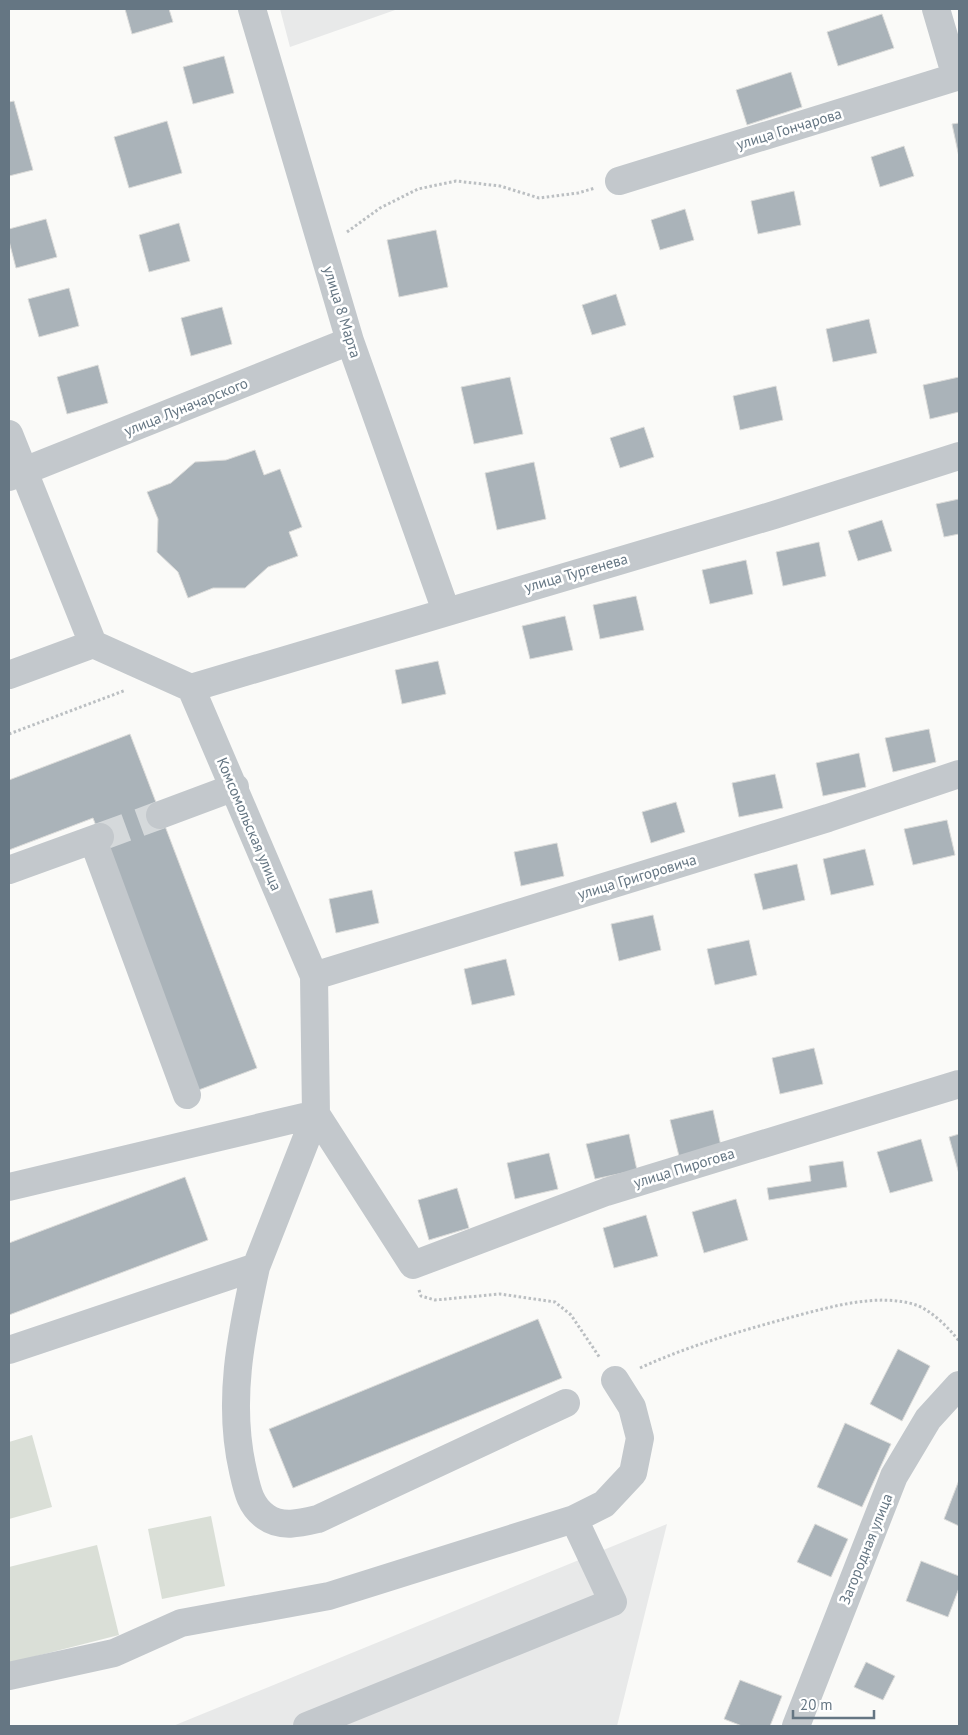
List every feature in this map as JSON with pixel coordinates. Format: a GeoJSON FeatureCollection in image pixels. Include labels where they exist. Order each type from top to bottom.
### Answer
{"type":"FeatureCollection","features":[{"type":"Feature","properties":{"kind":"street","name":"улица 8 Марта"},"geometry":{"type":"LineString","coordinates":[[252,9],[350,341],[446,611]]}},
{"type":"Feature","properties":{"kind":"street"},"geometry":{"type":"LineString","coordinates":[[936,9],[957,77]]}},
{"type":"Feature","properties":{"kind":"street","name":"улица Гончарова"},"geometry":{"type":"LineString","coordinates":[[619,181],[957,77]]}},
{"type":"Feature","properties":{"kind":"street","name":"улица Луначарского"},"geometry":{"type":"LineString","coordinates":[[16,475],[350,341]]}},
{"type":"Feature","properties":{"kind":"street"},"geometry":{"type":"LineString","coordinates":[[9,434],[16,475],[93,644],[191,688]]}},
{"type":"Feature","properties":{"kind":"street","name":"улица Тургенева"},"geometry":{"type":"LineString","coordinates":[[191,688],[774,515],[959,456]]}},
{"type":"Feature","properties":{"kind":"street"},"geometry":{"type":"LineString","coordinates":[[9,675],[93,644]]}},
{"type":"Feature","properties":{"kind":"street","name":"Комсомольская улица"},"geometry":{"type":"LineString","coordinates":[[191,688],[314,976],[316,1114]]}},
{"type":"Feature","properties":{"kind":"street","name":"улица Григоровича"},"geometry":{"type":"LineString","coordinates":[[314,976],[828,818],[959,774]]}},
{"type":"Feature","properties":{"kind":"street"},"geometry":{"type":"LineString","coordinates":[[160,815],[234,787]]}},
{"type":"Feature","properties":{"kind":"street"},"geometry":{"type":"LineString","coordinates":[[9,870],[97,839],[187,1095]]}},
{"type":"Feature","properties":{"kind":"street","name":"улица Пирогова"},"geometry":{"type":"LineString","coordinates":[[413,1265],[606,1192],[959,1084]]}},
{"type":"Feature","properties":{"kind":"street"},"geometry":{"type":"LineString","coordinates":[[9,1187],[316,1114]]}},
{"type":"Feature","properties":{"kind":"street"},"geometry":{"type":"LineString","coordinates":[[316,1114],[413,1265]]}},
{"type":"Feature","properties":{"kind":"street"},"geometry":{"type":"LineString","coordinates":[[316,1114],[256,1267],[242,1335],[236,1380],[234,1419],[249,1499],[266,1518],[290,1525],[318,1519],[566,1403]]}},
{"type":"Feature","properties":{"kind":"street"},"geometry":{"type":"LineString","coordinates":[[9,1350],[256,1267]]}},
{"type":"Feature","properties":{"kind":"street"},"geometry":{"type":"LineString","coordinates":[[9,1676],[114,1653],[181,1623],[329,1596],[574,1520],[604,1504],[633,1473],[640,1438],[632,1407],[615,1380]]}},
{"type":"Feature","properties":{"kind":"street","name":"Загородная улица"},"geometry":{"type":"LineString","coordinates":[[796,1726],[894,1476],[928,1419],[959,1384]]}},
{"type":"Feature","properties":{"kind":"street"},"geometry":{"type":"LineString","coordinates":[[306,1726],[613,1602],[574,1520]]}},
{"type":"Feature","properties":{"kind":"path"},"geometry":{"type":"LineString","coordinates":[[323,249],[380,208],[418,189],[456,181],[500,186],[539,198],[578,193],[619,181]]}},
{"type":"Feature","properties":{"kind":"path"},"geometry":{"type":"LineString","coordinates":[[9,734],[164,676]]}},
{"type":"Feature","properties":{"kind":"path"},"geometry":{"type":"LineString","coordinates":[[413,1265],[416,1284],[422,1296],[435,1300],[500,1294],[554,1302],[571,1316],[615,1380],[715,1337],[826,1308],[872,1300],[916,1305],[950,1328],[959,1341]]}},
{"type":"Feature","properties":{"kind":"shaded area"},"geometry":{"type":"Polygon","coordinates":[[[280,9],[398,9],[290,47],[280,9]]]}},
{"type":"Feature","properties":{"kind":"shaded area"},"geometry":{"type":"Polygon","coordinates":[[[32,1435],[52,1507],[9,1519],[9,1442],[32,1435]]]}},
{"type":"Feature","properties":{"kind":"shaded area"},"geometry":{"type":"Polygon","coordinates":[[[211,1516],[225,1586],[162,1599],[148,1529],[211,1516]]]}},
{"type":"Feature","properties":{"kind":"shaded area"},"geometry":{"type":"Polygon","coordinates":[[[667,1524],[617,1726],[173,1726],[667,1524]]]}},
{"type":"Feature","properties":{"kind":"shaded area"},"geometry":{"type":"Polygon","coordinates":[[[97,1545],[119,1635],[9,1663],[9,1567],[97,1545]]]}},
{"type":"Feature","properties":{"kind":"building"},"geometry":{"type":"Polygon","coordinates":[[[125,9],[169,9],[173,22],[132,34],[125,9]]]}},
{"type":"Feature","properties":{"kind":"building"},"geometry":{"type":"Polygon","coordinates":[[[882,14],[894,48],[838,66],[827,32],[882,14]]]}},
{"type":"Feature","properties":{"kind":"building"},"geometry":{"type":"Polygon","coordinates":[[[224,56],[234,93],[193,104],[183,67],[224,56]]]}},
{"type":"Feature","properties":{"kind":"building"},"geometry":{"type":"Polygon","coordinates":[[[791,72],[802,107],[747,125],[736,90],[791,72]]]}},
{"type":"Feature","properties":{"kind":"building"},"geometry":{"type":"Polygon","coordinates":[[[14,101],[33,170],[9,176],[9,102],[14,101]]]}},
{"type":"Feature","properties":{"kind":"building"},"geometry":{"type":"Polygon","coordinates":[[[167,121],[182,173],[129,188],[114,137],[167,121]]]}},
{"type":"Feature","properties":{"kind":"building"},"geometry":{"type":"Polygon","coordinates":[[[959,123],[959,157],[952,124],[959,123]]]}},
{"type":"Feature","properties":{"kind":"building"},"geometry":{"type":"Polygon","coordinates":[[[904,146],[914,176],[880,187],[871,157],[904,146]]]}},
{"type":"Feature","properties":{"kind":"building"},"geometry":{"type":"Polygon","coordinates":[[[794,191],[801,225],[758,234],[751,201],[794,191]]]}},
{"type":"Feature","properties":{"kind":"building"},"geometry":{"type":"Polygon","coordinates":[[[685,209],[694,240],[660,250],[651,220],[685,209]]]}},
{"type":"Feature","properties":{"kind":"building"},"geometry":{"type":"Polygon","coordinates":[[[46,219],[57,257],[16,268],[9,241],[9,229],[46,219]]]}},
{"type":"Feature","properties":{"kind":"building"},"geometry":{"type":"Polygon","coordinates":[[[179,223],[190,261],[149,272],[139,235],[179,223]]]}},
{"type":"Feature","properties":{"kind":"building"},"geometry":{"type":"Polygon","coordinates":[[[436,230],[448,287],[399,297],[387,240],[436,230]]]}},
{"type":"Feature","properties":{"kind":"building"},"geometry":{"type":"Polygon","coordinates":[[[69,288],[79,326],[39,337],[28,299],[69,288]]]}},
{"type":"Feature","properties":{"kind":"building"},"geometry":{"type":"Polygon","coordinates":[[[616,294],[626,325],[592,335],[582,305],[616,294]]]}},
{"type":"Feature","properties":{"kind":"building"},"geometry":{"type":"Polygon","coordinates":[[[222,307],[232,344],[191,356],[181,318],[222,307]]]}},
{"type":"Feature","properties":{"kind":"building"},"geometry":{"type":"Polygon","coordinates":[[[869,319],[877,353],[833,362],[826,329],[869,319]]]}},
{"type":"Feature","properties":{"kind":"building"},"geometry":{"type":"Polygon","coordinates":[[[98,365],[108,403],[67,414],[57,377],[98,365]]]}},
{"type":"Feature","properties":{"kind":"building"},"geometry":{"type":"Polygon","coordinates":[[[510,377],[523,434],[474,444],[461,387],[510,377]]]}},
{"type":"Feature","properties":{"kind":"building"},"geometry":{"type":"Polygon","coordinates":[[[959,377],[959,412],[930,419],[923,385],[959,377]]]}},
{"type":"Feature","properties":{"kind":"building"},"geometry":{"type":"Polygon","coordinates":[[[776,386],[783,420],[740,430],[733,396],[776,386]]]}},
{"type":"Feature","properties":{"kind":"building"},"geometry":{"type":"Polygon","coordinates":[[[644,427],[654,457],[620,468],[610,438],[644,427]]]}},
{"type":"Feature","properties":{"kind":"building"},"geometry":{"type":"Polygon","coordinates":[[[255,450],[264,475],[280,469],[302,527],[289,532],[298,556],[268,567],[245,588],[213,588],[188,598],[178,572],[157,552],[158,519],[147,492],[171,483],[195,462],[226,460],[255,450]]]}},
{"type":"Feature","properties":{"kind":"building"},"geometry":{"type":"Polygon","coordinates":[[[534,462],[546,519],[497,530],[485,473],[534,462]]]}},
{"type":"Feature","properties":{"kind":"building"},"geometry":{"type":"Polygon","coordinates":[[[959,499],[959,534],[944,537],[936,504],[959,499]]]}},
{"type":"Feature","properties":{"kind":"building"},"geometry":{"type":"Polygon","coordinates":[[[882,520],[892,551],[858,561],[848,531],[882,520]]]}},
{"type":"Feature","properties":{"kind":"building"},"geometry":{"type":"Polygon","coordinates":[[[819,542],[826,576],[783,586],[776,552],[819,542]]]}},
{"type":"Feature","properties":{"kind":"building"},"geometry":{"type":"Polygon","coordinates":[[[746,560],[753,594],[710,604],[702,570],[746,560]]]}},
{"type":"Feature","properties":{"kind":"building"},"geometry":{"type":"Polygon","coordinates":[[[636,596],[644,630],[600,639],[593,605],[636,596]]]}},
{"type":"Feature","properties":{"kind":"building"},"geometry":{"type":"Polygon","coordinates":[[[565,616],[573,650],[530,659],[522,626],[565,616]]]}},
{"type":"Feature","properties":{"kind":"building"},"geometry":{"type":"Polygon","coordinates":[[[438,661],[446,694],[402,704],[395,670],[438,661]]]}},
{"type":"Feature","properties":{"kind":"building"},"geometry":{"type":"Polygon","coordinates":[[[929,729],[936,762],[893,772],[885,738],[929,729]]]}},
{"type":"Feature","properties":{"kind":"building"},"geometry":{"type":"Polygon","coordinates":[[[130,734],[257,1068],[196,1091],[93,818],[9,850],[9,780],[130,734]]]}},
{"type":"Feature","properties":{"kind":"building"},"geometry":{"type":"Polygon","coordinates":[[[859,753],[866,787],[823,796],[816,763],[859,753]]]}},
{"type":"Feature","properties":{"kind":"building"},"geometry":{"type":"Polygon","coordinates":[[[775,774],[783,808],[739,817],[732,783],[775,774]]]}},
{"type":"Feature","properties":{"kind":"building"},"geometry":{"type":"Polygon","coordinates":[[[676,802],[685,832],[651,843],[642,812],[676,802]]]}},
{"type":"Feature","properties":{"kind":"building"},"geometry":{"type":"Polygon","coordinates":[[[947,820],[955,855],[913,865],[904,829],[947,820]]]}},
{"type":"Feature","properties":{"kind":"building"},"geometry":{"type":"Polygon","coordinates":[[[557,843],[564,876],[521,886],[514,852],[557,843]]]}},
{"type":"Feature","properties":{"kind":"building"},"geometry":{"type":"Polygon","coordinates":[[[865,849],[874,885],[831,895],[823,859],[865,849]]]}},
{"type":"Feature","properties":{"kind":"building"},"geometry":{"type":"Polygon","coordinates":[[[797,864],[805,900],[763,910],[754,874],[797,864]]]}},
{"type":"Feature","properties":{"kind":"building"},"geometry":{"type":"Polygon","coordinates":[[[372,890],[379,923],[336,933],[329,899],[372,890]]]}},
{"type":"Feature","properties":{"kind":"building"},"geometry":{"type":"Polygon","coordinates":[[[653,915],[661,950],[619,961],[611,924],[653,915]]]}},
{"type":"Feature","properties":{"kind":"building"},"geometry":{"type":"Polygon","coordinates":[[[749,940],[757,975],[715,985],[707,949],[749,940]]]}},
{"type":"Feature","properties":{"kind":"building"},"geometry":{"type":"Polygon","coordinates":[[[506,959],[515,995],[472,1005],[464,969],[506,959]]]}},
{"type":"Feature","properties":{"kind":"building"},"geometry":{"type":"Polygon","coordinates":[[[814,1048],[823,1084],[780,1094],[772,1058],[814,1048]]]}},
{"type":"Feature","properties":{"kind":"building"},"geometry":{"type":"Polygon","coordinates":[[[713,1110],[721,1146],[679,1156],[670,1120],[713,1110]]]}},
{"type":"Feature","properties":{"kind":"building"},"geometry":{"type":"Polygon","coordinates":[[[629,1134],[637,1170],[595,1179],[586,1144],[629,1134]]]}},
{"type":"Feature","properties":{"kind":"building"},"geometry":{"type":"Polygon","coordinates":[[[959,1134],[959,1174],[949,1137],[959,1134]]]}},
{"type":"Feature","properties":{"kind":"building"},"geometry":{"type":"Polygon","coordinates":[[[921,1139],[933,1181],[890,1193],[877,1152],[921,1139]]]}},
{"type":"Feature","properties":{"kind":"building"},"geometry":{"type":"Polygon","coordinates":[[[549,1153],[558,1189],[515,1199],[507,1163],[549,1153]]]}},
{"type":"Feature","properties":{"kind":"building"},"geometry":{"type":"Polygon","coordinates":[[[843,1161],[847,1187],[769,1200],[767,1188],[811,1181],[809,1166],[843,1161]]]}},
{"type":"Feature","properties":{"kind":"building"},"geometry":{"type":"Polygon","coordinates":[[[185,1177],[208,1240],[9,1315],[9,1243],[185,1177]]]}},
{"type":"Feature","properties":{"kind":"building"},"geometry":{"type":"Polygon","coordinates":[[[457,1188],[469,1228],[429,1240],[418,1200],[457,1188]]]}},
{"type":"Feature","properties":{"kind":"building"},"geometry":{"type":"Polygon","coordinates":[[[736,1199],[748,1240],[704,1253],[692,1212],[736,1199]]]}},
{"type":"Feature","properties":{"kind":"building"},"geometry":{"type":"Polygon","coordinates":[[[646,1215],[658,1256],[614,1268],[603,1228],[646,1215]]]}},
{"type":"Feature","properties":{"kind":"building"},"geometry":{"type":"Polygon","coordinates":[[[538,1319],[562,1378],[293,1488],[269,1429],[538,1319]]]}},
{"type":"Feature","properties":{"kind":"building"},"geometry":{"type":"Polygon","coordinates":[[[898,1349],[930,1366],[902,1421],[870,1404],[898,1349]]]}},
{"type":"Feature","properties":{"kind":"building"},"geometry":{"type":"Polygon","coordinates":[[[845,1423],[891,1444],[862,1507],[817,1487],[845,1423]]]}},
{"type":"Feature","properties":{"kind":"building"},"geometry":{"type":"Polygon","coordinates":[[[959,1480],[959,1526],[944,1519],[959,1480]]]}},
{"type":"Feature","properties":{"kind":"building"},"geometry":{"type":"Polygon","coordinates":[[[815,1524],[848,1539],[831,1577],[797,1562],[815,1524]]]}},
{"type":"Feature","properties":{"kind":"building"},"geometry":{"type":"Polygon","coordinates":[[[921,1561],[959,1576],[959,1588],[948,1617],[906,1601],[921,1561]]]}},
{"type":"Feature","properties":{"kind":"building"},"geometry":{"type":"Polygon","coordinates":[[[866,1662],[895,1676],[883,1700],[854,1687],[866,1662]]]}},
{"type":"Feature","properties":{"kind":"building"},"geometry":{"type":"Polygon","coordinates":[[[740,1680],[782,1696],[770,1726],[742,1726],[724,1719],[740,1680]]]}},
{"type":"Feature","properties":{"kind":"tunnel"},"geometry":{"type":"LineString","coordinates":[[100,837],[160,815]]}}]}
